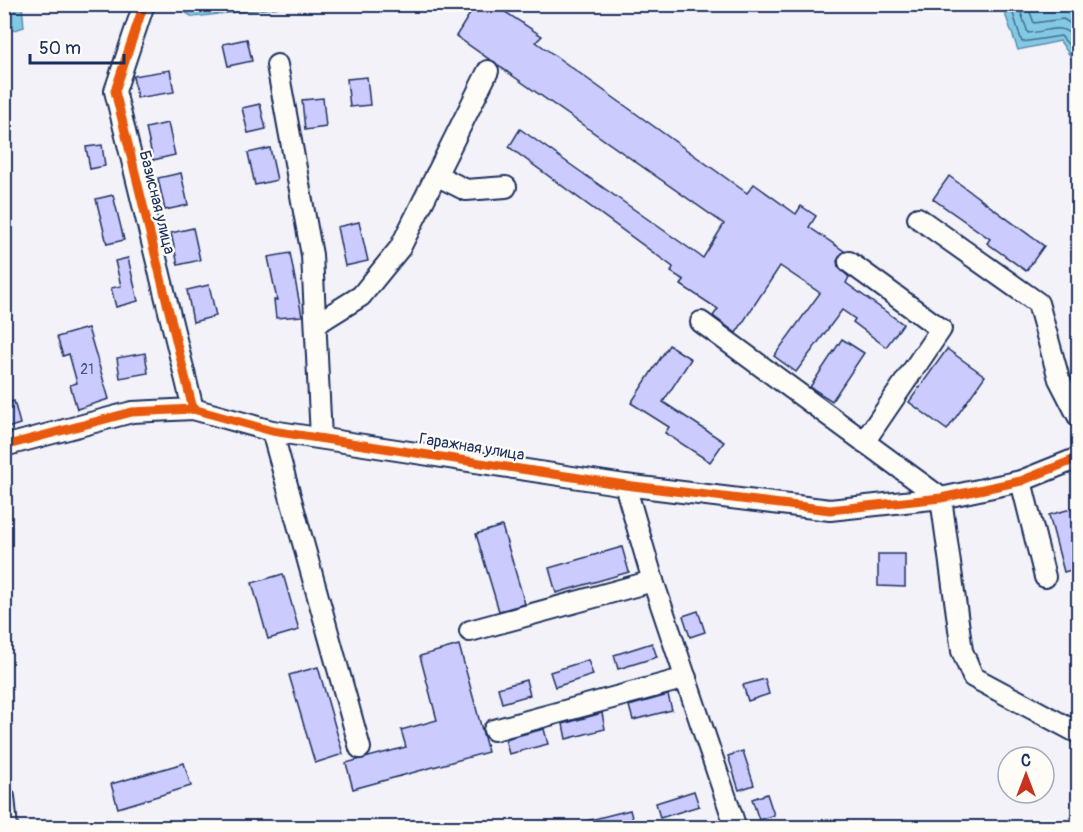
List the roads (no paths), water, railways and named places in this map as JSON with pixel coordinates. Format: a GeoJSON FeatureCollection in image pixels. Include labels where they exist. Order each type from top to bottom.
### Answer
{"type":"FeatureCollection","features":[{"type":"Feature","properties":{"kind":"street","name":"Базисная улица"},"geometry":{"type":"LineString","coordinates":[[144,4],[115,91],[193,409]]}},
{"type":"Feature","properties":{"kind":"street"},"geometry":{"type":"LineString","coordinates":[[277,65],[312,255],[321,438]]}},
{"type":"Feature","properties":{"kind":"street"},"geometry":{"type":"LineString","coordinates":[[316,324],[361,296],[393,256],[488,71]]}},
{"type":"Feature","properties":{"kind":"street"},"geometry":{"type":"LineString","coordinates":[[436,176],[466,190],[506,187]]}},
{"type":"Feature","properties":{"kind":"street"},"geometry":{"type":"LineString","coordinates":[[918,218],[1038,303],[1059,379],[1078,416]]}},
{"type":"Feature","properties":{"kind":"street"},"geometry":{"type":"LineString","coordinates":[[849,262],[941,329],[864,442]]}},
{"type":"Feature","properties":{"kind":"street"},"geometry":{"type":"LineString","coordinates":[[701,322],[940,498],[962,651],[973,677],[1078,733]]}},
{"type":"Feature","properties":{"kind":"street","name":"Гаражная улица"},"geometry":{"type":"LineString","coordinates":[[4,446],[132,412],[193,409],[272,431],[625,485],[830,510],[940,498],[1021,481],[1078,458]]}},
{"type":"Feature","properties":{"kind":"street"},"geometry":{"type":"LineString","coordinates":[[272,431],[360,748]]}},
{"type":"Feature","properties":{"kind":"street"},"geometry":{"type":"LineString","coordinates":[[1021,481],[1045,577]]}},
{"type":"Feature","properties":{"kind":"street"},"geometry":{"type":"LineString","coordinates":[[625,485],[653,582],[735,825],[726,828]]}},
{"type":"Feature","properties":{"kind":"street"},"geometry":{"type":"LineString","coordinates":[[471,631],[653,582]]}},
{"type":"Feature","properties":{"kind":"street"},"geometry":{"type":"LineString","coordinates":[[494,730],[686,678]]}},
{"type":"Feature","properties":{"kind":"street"},"geometry":{"type":"LineString","coordinates":[[4,797],[7,828]]}},
{"type":"Feature","properties":{"kind":"water"},"geometry":{"type":"Polygon","coordinates":[[[5,4],[22,5],[24,27],[5,33],[5,4]]]}},
{"type":"Feature","properties":{"kind":"water"},"geometry":{"type":"Polygon","coordinates":[[[1007,4],[1078,5],[1078,67],[1060,41],[1018,50],[1003,8],[1007,4]]]}},
{"type":"Feature","properties":{"kind":"water"},"geometry":{"type":"Polygon","coordinates":[[[172,5],[299,5],[193,17],[172,5]]]}}]}
